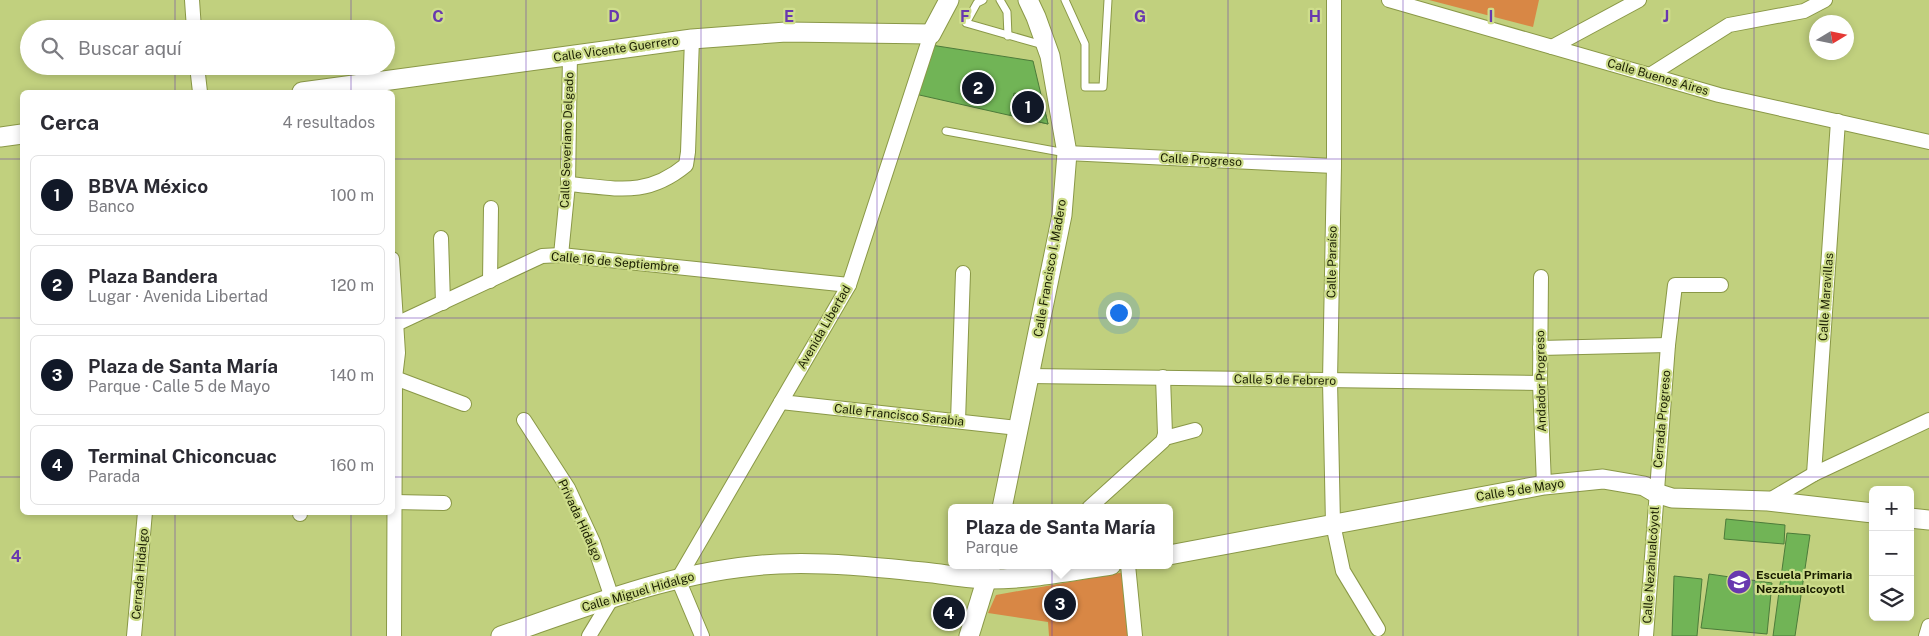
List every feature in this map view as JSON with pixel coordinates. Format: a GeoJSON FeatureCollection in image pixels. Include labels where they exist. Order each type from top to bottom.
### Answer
{"type":"FeatureCollection","features":[{"type":"Feature","properties":{"kind":"main road","name":"Avenida Libertad"},"geometry":{"type":"LineString","coordinates":[[931,34],[948,0]]}},
{"type":"Feature","properties":{"kind":"main road","name":"Calle Francisco I. Madero"},"geometry":{"type":"LineString","coordinates":[[1003,504],[1062,215],[1067,153],[1046,46],[1028,0]]}},
{"type":"Feature","properties":{"kind":"main road","name":"Calle Vicente Guerrero"},"geometry":{"type":"LineString","coordinates":[[334,90],[383,87],[570,55],[692,39],[786,32],[931,34]]}},
{"type":"Feature","properties":{"kind":"main road"},"geometry":{"type":"LineString","coordinates":[[0,137],[20,134]]}},
{"type":"Feature","properties":{"kind":"main road","name":"Calle 5 de Mayo"},"geometry":{"type":"LineString","coordinates":[[1173,554],[1544,485],[1603,479],[1644,486],[1656,493],[1672,498],[1768,501],[1869,514]]}},
{"type":"Feature","properties":{"kind":"main road"},"geometry":{"type":"LineString","coordinates":[[1914,518],[1929,520]]}},
{"type":"Feature","properties":{"kind":"main road","name":"Calle Miguel Hidalgo"},"geometry":{"type":"LineString","coordinates":[[501,636],[612,598],[707,572],[778,564],[856,565],[989,572]]}},
{"type":"Feature","properties":{"kind":"main road"},"geometry":{"type":"LineString","coordinates":[[970,636],[989,572],[1024,578],[1073,569]]}},
{"type":"Feature","properties":{"kind":"street"},"geometry":{"type":"LineString","coordinates":[[192,0],[193,20]]}},
{"type":"Feature","properties":{"kind":"street","name":"Calle Paraíso"},"geometry":{"type":"LineString","coordinates":[[1334,0],[1334,166],[1330,381],[1333,524],[1343,571],[1378,629]]}},
{"type":"Feature","properties":{"kind":"street","name":"Calle Buenos Aires"},"geometry":{"type":"LineString","coordinates":[[1389,0],[1719,95],[1929,142]]}},
{"type":"Feature","properties":{"kind":"street"},"geometry":{"type":"LineString","coordinates":[[1552,47],[1639,0]]}},
{"type":"Feature","properties":{"kind":"street"},"geometry":{"type":"LineString","coordinates":[[1650,75],[1729,26],[1804,11],[1825,0]]}},
{"type":"Feature","properties":{"kind":"street","name":"Avenida Libertad"},"geometry":{"type":"LineString","coordinates":[[678,579],[850,285],[931,34]]}},
{"type":"Feature","properties":{"kind":"street"},"geometry":{"type":"LineString","coordinates":[[568,184],[636,189],[663,181],[686,165],[692,39]]}},
{"type":"Feature","properties":{"kind":"street","name":"Calle Severiano Delgado"},"geometry":{"type":"LineString","coordinates":[[561,255],[568,184],[570,55]]}},
{"type":"Feature","properties":{"kind":"street"},"geometry":{"type":"LineString","coordinates":[[199,75],[200,90]]}},
{"type":"Feature","properties":{"kind":"street","name":"Calle Maravillas"},"geometry":{"type":"LineString","coordinates":[[1814,474],[1838,121]]}},
{"type":"Feature","properties":{"kind":"street","name":"Calle Progreso"},"geometry":{"type":"LineString","coordinates":[[1067,153],[1334,166]]}},
{"type":"Feature","properties":{"kind":"street"},"geometry":{"type":"LineString","coordinates":[[490,281],[491,208]]}},
{"type":"Feature","properties":{"kind":"street"},"geometry":{"type":"LineString","coordinates":[[441,238],[443,303]]}},
{"type":"Feature","properties":{"kind":"street","name":"Calle 16 de Septiembre"},"geometry":{"type":"LineString","coordinates":[[395,326],[542,256],[561,255],[850,285]]}},
{"type":"Feature","properties":{"kind":"street"},"geometry":{"type":"LineString","coordinates":[[958,422],[962,273]]}},
{"type":"Feature","properties":{"kind":"street","name":"Andador Progreso"},"geometry":{"type":"LineString","coordinates":[[1542,277],[1540,383],[1544,485]]}},
{"type":"Feature","properties":{"kind":"street","name":"Cerrada Progreso"},"geometry":{"type":"LineString","coordinates":[[1656,493],[1668,344],[1675,286],[1721,284]]}},
{"type":"Feature","properties":{"kind":"street"},"geometry":{"type":"LineString","coordinates":[[395,333],[398,353],[395,370]]}},
{"type":"Feature","properties":{"kind":"street"},"geometry":{"type":"LineString","coordinates":[[1540,348],[1668,344]]}},
{"type":"Feature","properties":{"kind":"street"},"geometry":{"type":"LineString","coordinates":[[395,376],[464,404]]}},
{"type":"Feature","properties":{"kind":"street","name":"Calle 5 de Febrero"},"geometry":{"type":"LineString","coordinates":[[1030,376],[1540,383]]}},
{"type":"Feature","properties":{"kind":"street"},"geometry":{"type":"LineString","coordinates":[[1163,378],[1165,438]]}},
{"type":"Feature","properties":{"kind":"street","name":"Calle Francisco Sarabia"},"geometry":{"type":"LineString","coordinates":[[781,402],[1018,428]]}},
{"type":"Feature","properties":{"kind":"street","name":"Privada Hidalgo"},"geometry":{"type":"LineString","coordinates":[[524,420],[568,488],[593,542],[612,598]]}},
{"type":"Feature","properties":{"kind":"street"},"geometry":{"type":"LineString","coordinates":[[1768,501],[1814,474],[1929,420]]}},
{"type":"Feature","properties":{"kind":"street"},"geometry":{"type":"LineString","coordinates":[[1093,504],[1165,438],[1195,430]]}},
{"type":"Feature","properties":{"kind":"street","name":"Calle Nezahualcóyotl"},"geometry":{"type":"LineString","coordinates":[[1646,636],[1656,493]]}},
{"type":"Feature","properties":{"kind":"street"},"geometry":{"type":"LineString","coordinates":[[395,502],[444,503]]}},
{"type":"Feature","properties":{"kind":"street","name":"Cerrada Hidalgo"},"geometry":{"type":"LineString","coordinates":[[134,636],[145,515]]}},
{"type":"Feature","properties":{"kind":"street"},"geometry":{"type":"LineString","coordinates":[[394,515],[394,636]]}},
{"type":"Feature","properties":{"kind":"street"},"geometry":{"type":"LineString","coordinates":[[1128,569],[1135,636]]}},
{"type":"Feature","properties":{"kind":"street"},"geometry":{"type":"LineString","coordinates":[[678,579],[702,636]]}},
{"type":"Feature","properties":{"kind":"street"},"geometry":{"type":"LineString","coordinates":[[589,636],[612,598]]}},
{"type":"Feature","properties":{"kind":"street"},"geometry":{"type":"LineString","coordinates":[[1926,636],[1929,626]]}},
{"type":"Feature","properties":{"kind":"lane"},"geometry":{"type":"LineString","coordinates":[[983,0],[977,3],[966,23],[1046,46]]}},
{"type":"Feature","properties":{"kind":"lane"},"geometry":{"type":"LineString","coordinates":[[1000,0],[1007,12],[1008,36]]}},
{"type":"Feature","properties":{"kind":"lane"},"geometry":{"type":"LineString","coordinates":[[1065,0],[1086,44],[1085,87],[1103,87],[1108,0]]}},
{"type":"Feature","properties":{"kind":"lane"},"geometry":{"type":"LineString","coordinates":[[946,131],[1067,153]]}},
{"type":"Feature","properties":{"kind":"shaded area"},"geometry":{"type":"Polygon","coordinates":[[[1429,0],[1539,0],[1533,27],[1429,0]]]}},
{"type":"Feature","properties":{"kind":"shaded area"},"geometry":{"type":"Polygon","coordinates":[[[1125,572],[1130,636],[1049,636],[1048,622],[988,613],[996,595],[1125,572]]]}},
{"type":"Feature","properties":{"kind":"building"},"geometry":{"type":"Polygon","coordinates":[[[931,45],[1033,61],[1048,124],[915,94],[931,45]]]}},
{"type":"Feature","properties":{"kind":"building"},"geometry":{"type":"Polygon","coordinates":[[[1014,93],[1042,99],[1048,124],[1010,115],[1014,93]]]}},
{"type":"Feature","properties":{"kind":"building"},"geometry":{"type":"Polygon","coordinates":[[[1726,519],[1785,525],[1784,544],[1724,539],[1726,519]]]}},
{"type":"Feature","properties":{"kind":"building"},"geometry":{"type":"Polygon","coordinates":[[[1787,533],[1810,535],[1795,636],[1773,636],[1787,533]]]}},
{"type":"Feature","properties":{"kind":"building"},"geometry":{"type":"Polygon","coordinates":[[[1709,574],[1772,583],[1767,634],[1701,628],[1709,574]]]}},
{"type":"Feature","properties":{"kind":"building"},"geometry":{"type":"Polygon","coordinates":[[[1674,576],[1702,579],[1697,636],[1672,636],[1674,576]]]}},
{"type":"Feature","properties":{"kind":"place","name":"Plaza Bandera"},"geometry":{"type":"Point","coordinates":[978,88]}},
{"type":"Feature","properties":{"kind":"place","name":"BBVA México"},"geometry":{"type":"Point","coordinates":[1028,107]}},
{"type":"Feature","properties":{"kind":"place","name":"Escuela Primaria Nezahualcoyotl"},"geometry":{"type":"Point","coordinates":[1739,582]}},
{"type":"Feature","properties":{"kind":"place","name":"Plaza de Santa María"},"geometry":{"type":"Point","coordinates":[1060,604]}},
{"type":"Feature","properties":{"kind":"place","name":"Terminal Chiconcuac"},"geometry":{"type":"Point","coordinates":[949,613]}}]}
